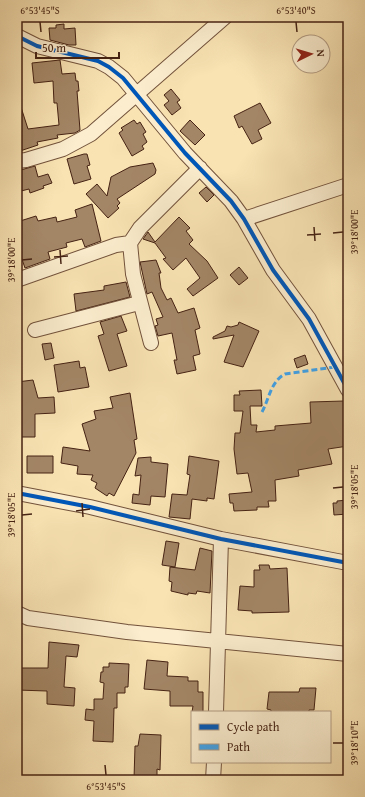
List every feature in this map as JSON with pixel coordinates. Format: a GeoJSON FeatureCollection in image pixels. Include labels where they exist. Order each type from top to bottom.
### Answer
{"type":"FeatureCollection","features":[{"type":"Feature","properties":{"kind":"street"},"geometry":{"type":"LineString","coordinates":[[17,161],[26,160],[63,149],[92,134],[226,17]]}},
{"type":"Feature","properties":{"kind":"street"},"geometry":{"type":"LineString","coordinates":[[17,36],[37,46],[98,61],[109,67],[123,78],[185,153],[220,188],[244,219],[272,270],[309,319],[348,390]]}},
{"type":"Feature","properties":{"kind":"street"},"geometry":{"type":"LineString","coordinates":[[150,343],[134,274],[130,243],[140,228],[200,168]]}},
{"type":"Feature","properties":{"kind":"street"},"geometry":{"type":"LineString","coordinates":[[244,219],[348,185]]}},
{"type":"Feature","properties":{"kind":"street"},"geometry":{"type":"LineString","coordinates":[[17,280],[116,245],[130,243]]}},
{"type":"Feature","properties":{"kind":"street"},"geometry":{"type":"LineString","coordinates":[[35,330],[140,303]]}},
{"type":"Feature","properties":{"kind":"street"},"geometry":{"type":"LineString","coordinates":[[17,493],[90,507],[221,539],[348,563]]}},
{"type":"Feature","properties":{"kind":"street"},"geometry":{"type":"LineString","coordinates":[[216,711],[221,539]]}},
{"type":"Feature","properties":{"kind":"street"},"geometry":{"type":"LineString","coordinates":[[17,612],[28,618],[127,632],[348,654]]}},
{"type":"Feature","properties":{"kind":"street"},"geometry":{"type":"LineString","coordinates":[[213,780],[214,763]]}},
{"type":"Feature","properties":{"kind":"building"},"geometry":{"type":"Polygon","coordinates":[[[64,24],[64,29],[75,28],[76,45],[69,45],[50,40],[49,28],[56,28],[56,25],[64,24]]]}},
{"type":"Feature","properties":{"kind":"building"},"geometry":{"type":"Polygon","coordinates":[[[60,60],[62,74],[75,73],[76,81],[78,81],[79,91],[77,91],[80,130],[75,133],[57,135],[58,138],[37,142],[38,145],[17,152],[17,101],[19,101],[28,129],[59,125],[57,103],[54,103],[53,81],[34,83],[32,63],[60,60]]]}},
{"type":"Feature","properties":{"kind":"building"},"geometry":{"type":"Polygon","coordinates":[[[171,89],[180,100],[177,102],[181,108],[172,115],[164,105],[169,101],[164,95],[171,89]]]}},
{"type":"Feature","properties":{"kind":"building"},"geometry":{"type":"Polygon","coordinates":[[[260,103],[271,123],[258,130],[262,139],[252,144],[242,126],[239,128],[234,116],[260,103]]]}},
{"type":"Feature","properties":{"kind":"building"},"geometry":{"type":"Polygon","coordinates":[[[134,120],[137,124],[140,122],[146,132],[143,134],[147,142],[142,146],[144,149],[132,156],[119,133],[123,130],[121,128],[134,120]]]}},
{"type":"Feature","properties":{"kind":"building"},"geometry":{"type":"Polygon","coordinates":[[[190,120],[205,135],[195,145],[180,131],[190,120]]]}},
{"type":"Feature","properties":{"kind":"building"},"geometry":{"type":"Polygon","coordinates":[[[87,154],[90,165],[87,166],[91,179],[74,184],[67,159],[87,154]]]}},
{"type":"Feature","properties":{"kind":"building"},"geometry":{"type":"Polygon","coordinates":[[[153,163],[156,170],[155,174],[117,199],[120,203],[117,206],[119,208],[108,218],[86,194],[97,184],[107,196],[111,177],[130,167],[153,163]]]}},
{"type":"Feature","properties":{"kind":"building"},"geometry":{"type":"Polygon","coordinates":[[[35,166],[38,177],[48,174],[52,183],[43,186],[44,188],[30,193],[29,189],[21,191],[17,171],[35,166]]]}},
{"type":"Feature","properties":{"kind":"building"},"geometry":{"type":"Polygon","coordinates":[[[206,187],[214,195],[207,202],[199,193],[206,187]]]}},
{"type":"Feature","properties":{"kind":"building"},"geometry":{"type":"Polygon","coordinates":[[[92,204],[101,241],[85,247],[82,239],[66,243],[67,247],[48,252],[50,259],[25,268],[17,245],[17,222],[36,216],[38,221],[56,217],[57,222],[77,217],[75,210],[92,204]]]}},
{"type":"Feature","properties":{"kind":"building"},"geometry":{"type":"Polygon","coordinates":[[[179,217],[190,228],[186,231],[193,240],[189,244],[207,261],[218,278],[193,296],[187,289],[200,278],[186,258],[173,270],[163,259],[166,258],[155,243],[143,239],[148,232],[155,242],[179,217]]]}},
{"type":"Feature","properties":{"kind":"building"},"geometry":{"type":"Polygon","coordinates":[[[156,260],[161,273],[159,273],[161,288],[167,300],[171,298],[178,313],[194,308],[200,328],[195,330],[200,354],[193,356],[196,370],[177,374],[174,360],[177,360],[172,333],[158,336],[155,326],[158,325],[156,319],[163,317],[152,292],[147,294],[140,262],[156,260]]]}},
{"type":"Feature","properties":{"kind":"building"},"geometry":{"type":"Polygon","coordinates":[[[239,267],[248,278],[239,285],[230,275],[239,267]]]}},
{"type":"Feature","properties":{"kind":"building"},"geometry":{"type":"Polygon","coordinates":[[[126,282],[130,297],[76,311],[74,294],[104,290],[104,286],[126,282]]]}},
{"type":"Feature","properties":{"kind":"building"},"geometry":{"type":"Polygon","coordinates":[[[121,316],[127,331],[117,334],[127,366],[109,371],[98,336],[104,334],[100,322],[121,316]]]}},
{"type":"Feature","properties":{"kind":"building"},"geometry":{"type":"Polygon","coordinates":[[[239,322],[259,331],[243,367],[224,362],[234,335],[213,339],[213,337],[225,331],[227,326],[231,327],[238,325],[239,322]]]}},
{"type":"Feature","properties":{"kind":"building"},"geometry":{"type":"Polygon","coordinates":[[[51,343],[54,358],[45,360],[42,344],[51,343]]]}},
{"type":"Feature","properties":{"kind":"building"},"geometry":{"type":"Polygon","coordinates":[[[305,355],[308,364],[297,368],[294,359],[305,355]]]}},
{"type":"Feature","properties":{"kind":"building"},"geometry":{"type":"Polygon","coordinates":[[[79,361],[80,368],[85,367],[89,387],[58,392],[54,365],[79,361]]]}},
{"type":"Feature","properties":{"kind":"building"},"geometry":{"type":"Polygon","coordinates":[[[33,380],[38,398],[54,397],[55,413],[35,414],[35,437],[17,437],[17,419],[20,419],[17,382],[33,380]]]}},
{"type":"Feature","properties":{"kind":"building"},"geometry":{"type":"Polygon","coordinates":[[[261,390],[262,406],[250,406],[251,425],[257,425],[256,432],[275,430],[275,426],[311,423],[310,402],[344,401],[345,425],[348,423],[348,446],[328,449],[332,464],[298,470],[299,476],[275,480],[276,501],[268,501],[269,507],[257,507],[257,510],[234,511],[233,503],[230,503],[229,494],[252,492],[248,473],[237,474],[234,449],[235,433],[240,433],[243,411],[234,411],[234,395],[240,395],[239,391],[261,390]]]}},
{"type":"Feature","properties":{"kind":"building"},"geometry":{"type":"Polygon","coordinates":[[[130,393],[137,439],[134,440],[136,453],[114,496],[109,493],[107,496],[95,488],[97,483],[91,480],[93,475],[77,474],[78,466],[61,463],[63,447],[90,451],[82,424],[96,419],[94,411],[113,408],[110,397],[130,393]]]}},
{"type":"Feature","properties":{"kind":"building"},"geometry":{"type":"Polygon","coordinates":[[[27,456],[53,456],[53,473],[27,473],[27,456]]]}},
{"type":"Feature","properties":{"kind":"building"},"geometry":{"type":"Polygon","coordinates":[[[189,456],[219,461],[214,499],[207,498],[207,501],[192,499],[190,519],[169,517],[172,494],[187,495],[190,475],[187,474],[189,456]]]}},
{"type":"Feature","properties":{"kind":"building"},"geometry":{"type":"Polygon","coordinates":[[[151,457],[151,462],[168,464],[165,497],[151,496],[150,505],[132,503],[133,494],[139,495],[141,475],[135,476],[138,458],[151,457]]]}},
{"type":"Feature","properties":{"kind":"building"},"geometry":{"type":"Polygon","coordinates":[[[348,500],[348,514],[334,515],[333,503],[348,500]]]}},
{"type":"Feature","properties":{"kind":"building"},"geometry":{"type":"Polygon","coordinates":[[[166,541],[179,543],[175,567],[162,565],[166,541]]]}},
{"type":"Feature","properties":{"kind":"building"},"geometry":{"type":"Polygon","coordinates":[[[200,548],[212,551],[210,593],[197,591],[196,594],[188,593],[188,595],[171,591],[172,582],[169,581],[170,567],[195,570],[200,548]]]}},
{"type":"Feature","properties":{"kind":"building"},"geometry":{"type":"Polygon","coordinates":[[[259,565],[269,565],[270,569],[287,568],[289,612],[252,613],[252,611],[238,610],[240,586],[254,587],[254,570],[260,570],[259,565]]]}},
{"type":"Feature","properties":{"kind":"building"},"geometry":{"type":"Polygon","coordinates":[[[49,642],[79,645],[77,657],[66,656],[64,687],[75,688],[74,706],[47,704],[47,691],[17,690],[17,668],[48,668],[49,642]]]}},
{"type":"Feature","properties":{"kind":"building"},"geometry":{"type":"Polygon","coordinates":[[[147,660],[168,662],[167,676],[188,677],[188,681],[198,681],[198,692],[203,692],[203,711],[192,711],[193,706],[170,706],[170,691],[144,689],[147,660]]]}},
{"type":"Feature","properties":{"kind":"building"},"geometry":{"type":"Polygon","coordinates":[[[109,663],[129,664],[128,687],[125,687],[125,693],[117,693],[117,708],[114,708],[113,742],[93,741],[94,721],[85,720],[86,709],[94,710],[94,699],[103,699],[104,683],[100,682],[101,672],[103,672],[103,667],[109,667],[109,663]]]}},
{"type":"Feature","properties":{"kind":"building"},"geometry":{"type":"Polygon","coordinates":[[[300,688],[316,688],[314,710],[271,711],[267,709],[269,692],[299,692],[300,688]]]}},
{"type":"Feature","properties":{"kind":"building"},"geometry":{"type":"Polygon","coordinates":[[[140,734],[161,735],[160,770],[157,769],[157,780],[134,779],[135,746],[138,746],[140,734]]]}},
{"type":"Feature","properties":{"kind":"marked path"},"geometry":{"type":"LineString","coordinates":[[262,412],[273,386],[280,377],[285,374],[335,367]]}},
{"type":"Feature","properties":{"kind":"cycle path"},"geometry":{"type":"LineString","coordinates":[[17,36],[37,46],[98,61],[109,67],[123,78],[185,153],[231,201],[244,219],[273,270],[309,319],[348,390]]}},
{"type":"Feature","properties":{"kind":"cycle path"},"geometry":{"type":"LineString","coordinates":[[17,493],[90,507],[221,539],[348,563]]}}]}
